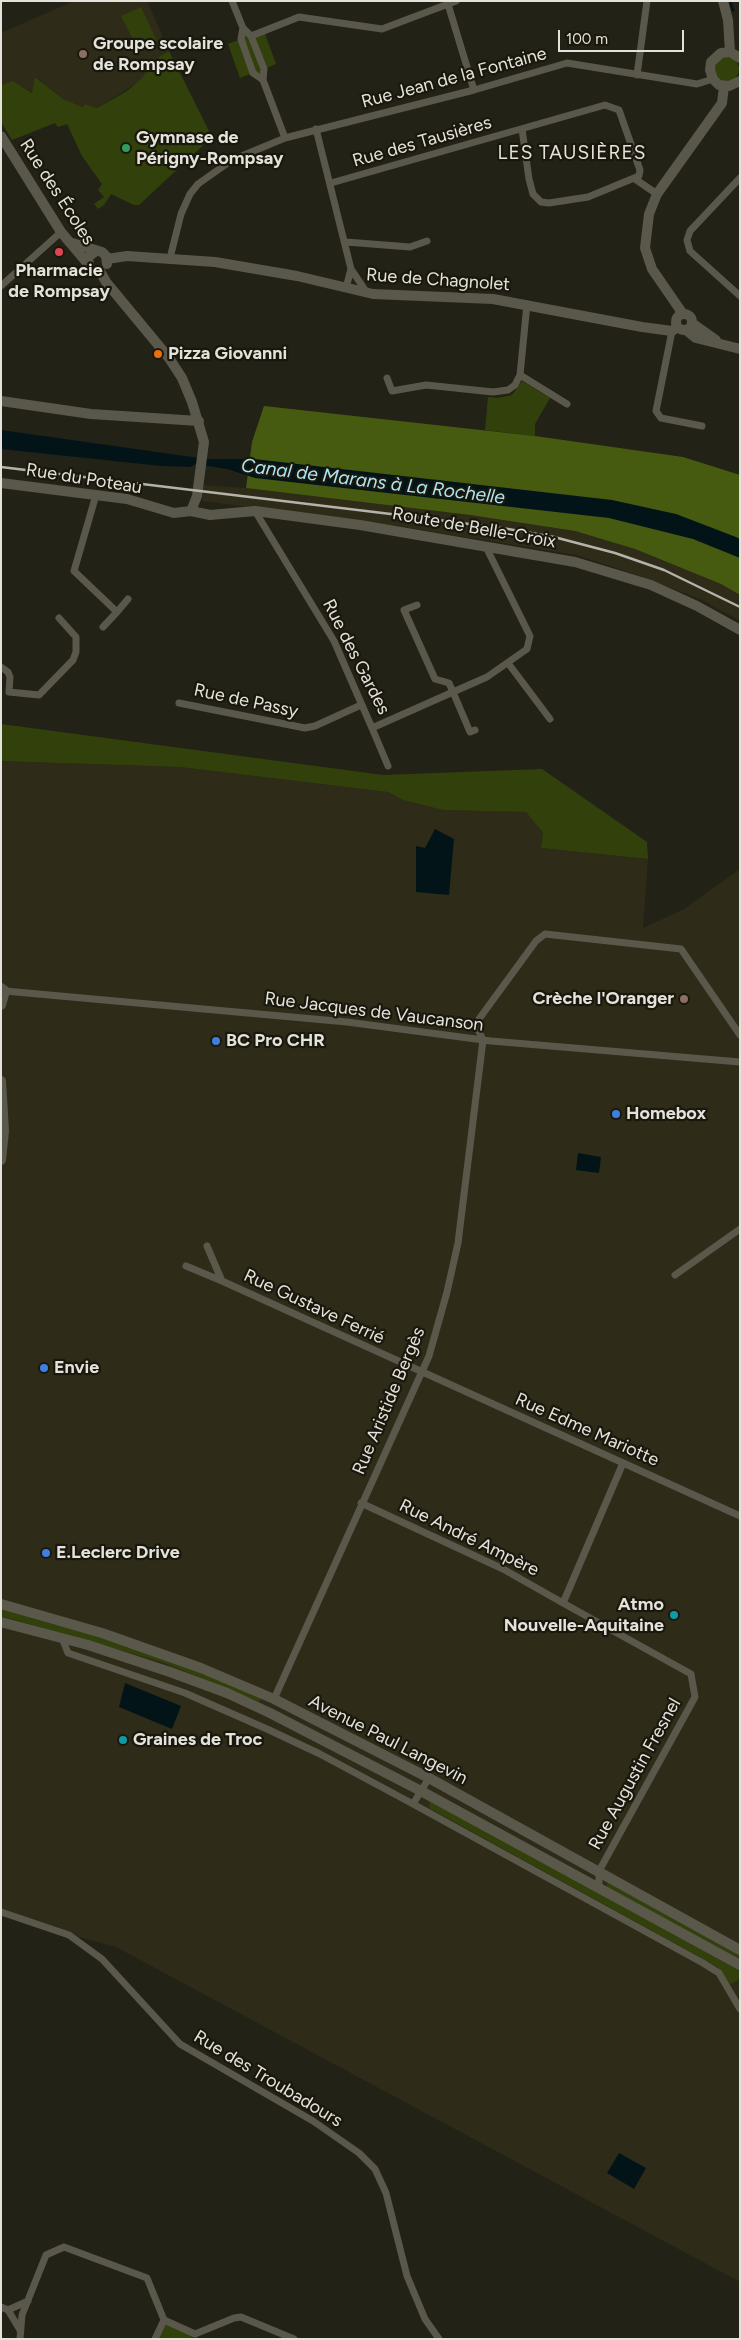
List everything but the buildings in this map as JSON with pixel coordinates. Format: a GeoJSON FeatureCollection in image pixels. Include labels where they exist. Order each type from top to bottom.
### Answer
{"type":"FeatureCollection","features":[{"type":"Feature","properties":{"kind":"street"},"geometry":{"type":"LineString","coordinates":[[232,1],[242,28],[241,39],[253,73],[263,80]]}},
{"type":"Feature","properties":{"kind":"street"},"geometry":{"type":"LineString","coordinates":[[251,36],[299,17],[382,29],[447,2],[456,1]]}},
{"type":"Feature","properties":{"kind":"street"},"geometry":{"type":"LineString","coordinates":[[637,75],[647,1]]}},
{"type":"Feature","properties":{"kind":"street"},"geometry":{"type":"LineString","coordinates":[[723,1],[730,33],[730,52]]}},
{"type":"Feature","properties":{"kind":"street"},"geometry":{"type":"LineString","coordinates":[[447,2],[474,90]]}},
{"type":"Feature","properties":{"kind":"street"},"geometry":{"type":"LineString","coordinates":[[242,28],[251,36],[264,69],[263,80],[285,138]]}},
{"type":"Feature","properties":{"kind":"street"},"geometry":{"type":"LineString","coordinates":[[740,58],[730,52],[717,55],[711,62],[710,70],[713,79],[724,86],[734,85],[740,80]]}},
{"type":"Feature","properties":{"kind":"street","name":"Rue Jean de la Fontaine"},"geometry":{"type":"LineString","coordinates":[[170,258],[181,214],[194,189],[214,171],[232,160],[285,138],[474,90],[567,63],[697,84],[713,79]]}},
{"type":"Feature","properties":{"kind":"street","name":"Rue de Chagnolet"},"geometry":{"type":"LineString","coordinates":[[682,328],[690,316],[683,314],[652,269],[645,248],[649,214],[657,194],[722,103],[724,86]]}},
{"type":"Feature","properties":{"kind":"street","name":"Rue des Tausières"},"geometry":{"type":"LineString","coordinates":[[331,183],[605,105],[618,110],[640,170],[648,186]]}},
{"type":"Feature","properties":{"kind":"street"},"geometry":{"type":"LineString","coordinates":[[316,129],[346,242],[351,269],[367,293]]}},
{"type":"Feature","properties":{"kind":"street"},"geometry":{"type":"LineString","coordinates":[[522,129],[529,179],[533,194],[541,202],[549,203],[588,197],[635,179],[639,176],[640,170]]}},
{"type":"Feature","properties":{"kind":"street","name":"Rue des Écoles"},"geometry":{"type":"LineString","coordinates":[[1,136],[68,242],[88,264]]}},
{"type":"Feature","properties":{"kind":"street"},"geometry":{"type":"LineString","coordinates":[[740,178],[690,231],[686,240],[690,252],[740,296]]}},
{"type":"Feature","properties":{"kind":"street"},"geometry":{"type":"LineString","coordinates":[[635,179],[648,186],[657,194]]}},
{"type":"Feature","properties":{"kind":"street"},"geometry":{"type":"LineString","coordinates":[[1,286],[62,232]]}},
{"type":"Feature","properties":{"kind":"street"},"geometry":{"type":"LineString","coordinates":[[346,242],[410,247],[427,241]]}},
{"type":"Feature","properties":{"kind":"street"},"geometry":{"type":"LineString","coordinates":[[68,242],[96,251],[104,254],[107,259],[106,266],[100,270],[92,270],[88,264],[88,257],[96,251]]}},
{"type":"Feature","properties":{"kind":"street","name":"Rue de Chagnolet"},"geometry":{"type":"LineString","coordinates":[[107,259],[127,256],[170,258],[262,269],[367,293],[493,299],[682,328],[740,349]]}},
{"type":"Feature","properties":{"kind":"street"},"geometry":{"type":"LineString","coordinates":[[346,288],[351,269]]}},
{"type":"Feature","properties":{"kind":"street"},"geometry":{"type":"LineString","coordinates":[[100,270],[106,282],[170,358],[192,402],[199,421],[204,446],[195,505],[191,511]]}},
{"type":"Feature","properties":{"kind":"street"},"geometry":{"type":"LineString","coordinates":[[387,378],[392,391],[426,385],[501,392],[515,385],[520,375],[528,304]]}},
{"type":"Feature","properties":{"kind":"street"},"geometry":{"type":"LineString","coordinates":[[683,314],[676,319],[682,328],[656,411],[661,418],[702,426]]}},
{"type":"Feature","properties":{"kind":"street"},"geometry":{"type":"LineString","coordinates":[[520,375],[567,404]]}},
{"type":"Feature","properties":{"kind":"street"},"geometry":{"type":"LineString","coordinates":[[1,402],[91,414],[199,421]]}},
{"type":"Feature","properties":{"kind":"street"},"geometry":{"type":"LineString","coordinates":[[180,419],[192,402]]}},
{"type":"Feature","properties":{"kind":"street","name":"Rue du Poteau"},"geometry":{"type":"LineString","coordinates":[[1,483],[127,499],[174,512],[191,511]]}},
{"type":"Feature","properties":{"kind":"street"},"geometry":{"type":"LineString","coordinates":[[96,495],[74,571],[117,612]]}},
{"type":"Feature","properties":{"kind":"street","name":"Route de Belle-Croix"},"geometry":{"type":"LineString","coordinates":[[191,511],[210,515],[255,511],[360,525],[575,562],[625,577],[697,606],[740,630]]}},
{"type":"Feature","properties":{"kind":"street","name":"Rue des Gardes"},"geometry":{"type":"LineString","coordinates":[[255,511],[334,641],[372,728],[487,678],[526,649],[530,636],[486,547]]}},
{"type":"Feature","properties":{"kind":"street"},"geometry":{"type":"LineString","coordinates":[[102,627],[128,600]]}},
{"type":"Feature","properties":{"kind":"street"},"geometry":{"type":"LineString","coordinates":[[417,605],[404,610],[435,679],[449,683],[470,732],[475,730]]}},
{"type":"Feature","properties":{"kind":"street"},"geometry":{"type":"LineString","coordinates":[[1,667],[8,672],[10,677],[9,692],[39,695],[73,660],[76,652],[76,636],[59,618]]}},
{"type":"Feature","properties":{"kind":"street"},"geometry":{"type":"LineString","coordinates":[[508,663],[550,719]]}},
{"type":"Feature","properties":{"kind":"street","name":"Rue de Passy"},"geometry":{"type":"LineString","coordinates":[[179,703],[305,728],[315,726],[361,705]]}},
{"type":"Feature","properties":{"kind":"street"},"geometry":{"type":"LineString","coordinates":[[372,728],[388,766]]}},
{"type":"Feature","properties":{"kind":"street","name":"Rue Aristide Bergès"},"geometry":{"type":"LineString","coordinates":[[274,1699],[428,1356],[445,1301],[458,1243],[478,1096],[483,1040],[477,1027],[479,1019],[536,941],[546,934],[681,949],[740,1035]]}},
{"type":"Feature","properties":{"kind":"street"},"geometry":{"type":"LineString","coordinates":[[1,1005],[3,989]]}},
{"type":"Feature","properties":{"kind":"street","name":"Rue Jacques de Vaucanson"},"geometry":{"type":"LineString","coordinates":[[3,989],[347,1022],[483,1040],[740,1062]]}},
{"type":"Feature","properties":{"kind":"street"},"geometry":{"type":"LineString","coordinates":[[1,1081],[4,1131],[1,1160]]}},
{"type":"Feature","properties":{"kind":"street"},"geometry":{"type":"LineString","coordinates":[[675,1275],[740,1229]]}},
{"type":"Feature","properties":{"kind":"street","name":"Rue Gustave Ferrié"},"geometry":{"type":"LineString","coordinates":[[207,1246],[222,1281]]}},
{"type":"Feature","properties":{"kind":"street","name":"Rue Gustave Ferrié"},"geometry":{"type":"LineString","coordinates":[[186,1266],[421,1372]]}},
{"type":"Feature","properties":{"kind":"street","name":"Rue Edme Mariotte"},"geometry":{"type":"LineString","coordinates":[[421,1372],[740,1516]]}},
{"type":"Feature","properties":{"kind":"street"},"geometry":{"type":"LineString","coordinates":[[563,1603],[624,1463]]}},
{"type":"Feature","properties":{"kind":"street","name":"Rue André Ampère"},"geometry":{"type":"LineString","coordinates":[[361,1504],[503,1569],[563,1603]]}},
{"type":"Feature","properties":{"kind":"street","name":"Rue Augustin Fresnel"},"geometry":{"type":"LineString","coordinates":[[563,1603],[691,1674],[695,1697],[599,1871],[599,1888]]}},
{"type":"Feature","properties":{"kind":"street","name":"Avenue Paul Langevin"},"geometry":{"type":"LineString","coordinates":[[1,1604],[102,1633],[201,1668],[274,1699],[429,1778],[740,1950]]}},
{"type":"Feature","properties":{"kind":"street","name":"Avenue Paul Langevin"},"geometry":{"type":"LineString","coordinates":[[1,1622],[62,1638],[227,1693],[270,1713],[421,1791],[740,1965]]}},
{"type":"Feature","properties":{"kind":"street"},"geometry":{"type":"LineString","coordinates":[[62,1638],[68,1653],[185,1693],[320,1754],[413,1804],[719,1973],[740,2009]]}},
{"type":"Feature","properties":{"kind":"street"},"geometry":{"type":"LineString","coordinates":[[413,1804],[429,1778]]}},
{"type":"Feature","properties":{"kind":"street","name":"Rue des Troubadours"},"geometry":{"type":"LineString","coordinates":[[1,1912],[69,1935],[102,1959],[180,2044],[313,2121],[359,2153],[375,2169],[386,2193],[407,2276],[425,2319],[439,2339]]}},
{"type":"Feature","properties":{"kind":"street"},"geometry":{"type":"LineString","coordinates":[[20,2339],[22,2314],[46,2255],[64,2247],[147,2278],[164,2320],[194,2336],[234,2318],[241,2318],[294,2339]]}},
{"type":"Feature","properties":{"kind":"street"},"geometry":{"type":"LineString","coordinates":[[20,2330],[5,2308],[28,2301]]}},
{"type":"Feature","properties":{"kind":"street"},"geometry":{"type":"LineString","coordinates":[[155,2339],[164,2320]]}},
{"type":"Feature","properties":{"kind":"shaded area","name":"Groupe scolaire de Rompsay"},"geometry":{"type":"Polygon","coordinates":[[[74,1],[147,1],[169,51],[160,56],[140,81],[97,108],[86,104],[83,107],[63,99],[36,77],[33,93],[13,81],[1,85],[1,33],[74,1]]]}},
{"type":"Feature","properties":{"kind":"shaded area"},"geometry":{"type":"Polygon","coordinates":[[[203,485],[246,488],[470,515],[575,531],[635,549],[721,584],[740,595],[740,621],[702,600],[643,577],[576,555],[397,526],[202,501],[203,485]]]}},
{"type":"Feature","properties":{"kind":"shaded area"},"geometry":{"type":"Polygon","coordinates":[[[1,761],[180,767],[388,792],[403,800],[443,810],[526,812],[543,833],[541,848],[648,859],[643,928],[684,909],[740,869],[740,2282],[116,1947],[1,1916],[1,761]]]}},
{"type":"Feature","properties":{"kind":"green space"},"geometry":{"type":"Polygon","coordinates":[[[141,7],[157,41],[138,49],[121,16],[141,7]]]}},
{"type":"Feature","properties":{"kind":"green space"},"geometry":{"type":"Polygon","coordinates":[[[243,28],[251,36],[264,31],[276,64],[264,69],[263,80],[253,73],[240,78],[228,44],[241,39],[243,28]]]}},
{"type":"Feature","properties":{"kind":"green space"},"geometry":{"type":"Polygon","coordinates":[[[169,51],[212,137],[139,205],[134,205],[111,194],[104,205],[98,209],[94,204],[104,197],[98,190],[102,184],[82,156],[67,124],[58,127],[55,123],[12,140],[1,122],[1,85],[13,81],[32,93],[35,77],[63,99],[83,107],[85,104],[97,108],[127,91],[140,80],[160,56],[169,51]]]}},
{"type":"Feature","properties":{"kind":"green space"},"geometry":{"type":"Polygon","coordinates":[[[727,57],[736,60],[739,69],[736,78],[727,81],[718,78],[715,69],[718,60],[727,57]]]}},
{"type":"Feature","properties":{"kind":"green space"},"geometry":{"type":"Polygon","coordinates":[[[522,381],[550,398],[535,424],[535,436],[485,430],[488,397],[498,398],[512,395],[522,381]]]}},
{"type":"Feature","properties":{"kind":"green space"},"geometry":{"type":"Polygon","coordinates":[[[264,406],[535,436],[683,457],[740,475],[740,595],[721,584],[635,549],[575,531],[470,515],[246,488],[252,442],[264,406]]]}},
{"type":"Feature","properties":{"kind":"green space"},"geometry":{"type":"Polygon","coordinates":[[[1,724],[383,775],[542,769],[647,842],[648,859],[541,848],[543,833],[526,812],[443,810],[403,800],[388,792],[180,767],[1,761],[1,724]]]}},
{"type":"Feature","properties":{"kind":"green space"},"geometry":{"type":"Polygon","coordinates":[[[1,1609],[51,1624],[97,1634],[204,1672],[261,1699],[259,1702],[162,1662],[1,1616],[1,1609]]]}},
{"type":"Feature","properties":{"kind":"green space"},"geometry":{"type":"Polygon","coordinates":[[[430,1802],[435,1803],[740,1971],[740,1977],[737,1981],[730,1984],[718,1967],[429,1808],[430,1802]]]}},
{"type":"Feature","properties":{"kind":"green space"},"geometry":{"type":"Polygon","coordinates":[[[608,1881],[740,1956],[740,1959],[606,1888],[608,1881]]]}},
{"type":"Feature","properties":{"kind":"green space"},"geometry":{"type":"Polygon","coordinates":[[[164,2320],[195,2334],[192,2339],[155,2339],[164,2320]]]}},
{"type":"Feature","properties":{"kind":"water","name":"Canal de Marans à La Rochelle"},"geometry":{"type":"Polygon","coordinates":[[[1,430],[206,459],[254,459],[612,500],[676,514],[736,537],[740,539],[740,558],[693,539],[609,518],[255,478],[227,469],[196,464],[190,467],[161,466],[1,449],[1,430]]]}},
{"type":"Feature","properties":{"kind":"water"},"geometry":{"type":"Polygon","coordinates":[[[435,829],[454,839],[449,895],[416,892],[416,846],[425,848],[435,829]]]}},
{"type":"Feature","properties":{"kind":"water"},"geometry":{"type":"Polygon","coordinates":[[[578,1153],[601,1157],[599,1173],[576,1170],[578,1153]]]}},
{"type":"Feature","properties":{"kind":"water"},"geometry":{"type":"Polygon","coordinates":[[[125,1683],[181,1706],[172,1729],[119,1707],[125,1683]]]}},
{"type":"Feature","properties":{"kind":"water"},"geometry":{"type":"Polygon","coordinates":[[[619,2153],[646,2168],[634,2189],[607,2173],[619,2153]]]}},
{"type":"Feature","properties":{"kind":"waterway"},"geometry":{"type":"LineString","coordinates":[[730,1],[733,10]]}},
{"type":"Feature","properties":{"kind":"railway"},"geometry":{"type":"LineString","coordinates":[[1,467],[399,515],[554,537],[615,553],[664,570],[740,607]]}},
{"type":"Feature","properties":{"kind":"place","name":"Groupe scolaire de Rompsay"},"geometry":{"type":"Point","coordinates":[83,54]}},
{"type":"Feature","properties":{"kind":"place","name":"Gymnase de Périgny-Rompsay"},"geometry":{"type":"Point","coordinates":[126,148]}},
{"type":"Feature","properties":{"kind":"place","name":"Pharmacie de Rompsay"},"geometry":{"type":"Point","coordinates":[59,252]}},
{"type":"Feature","properties":{"kind":"place","name":"Pizza Giovanni"},"geometry":{"type":"Point","coordinates":[158,354]}},
{"type":"Feature","properties":{"kind":"place","name":"Crèche l'Oranger"},"geometry":{"type":"Point","coordinates":[684,999]}},
{"type":"Feature","properties":{"kind":"place","name":"BC Pro CHR"},"geometry":{"type":"Point","coordinates":[216,1041]}},
{"type":"Feature","properties":{"kind":"place","name":"Homebox"},"geometry":{"type":"Point","coordinates":[616,1114]}},
{"type":"Feature","properties":{"kind":"place","name":"Envie"},"geometry":{"type":"Point","coordinates":[44,1368]}},
{"type":"Feature","properties":{"kind":"place","name":"E.Leclerc Drive"},"geometry":{"type":"Point","coordinates":[46,1553]}},
{"type":"Feature","properties":{"kind":"place","name":"Atmo Nouvelle-Aquitaine"},"geometry":{"type":"Point","coordinates":[674,1615]}},
{"type":"Feature","properties":{"kind":"place","name":"Graines de Troc"},"geometry":{"type":"Point","coordinates":[123,1740]}},
{"type":"Feature","properties":{"kind":"district","name":"LES TAUSIÈRES"},"geometry":{"type":"Point","coordinates":[572,153]}}]}
